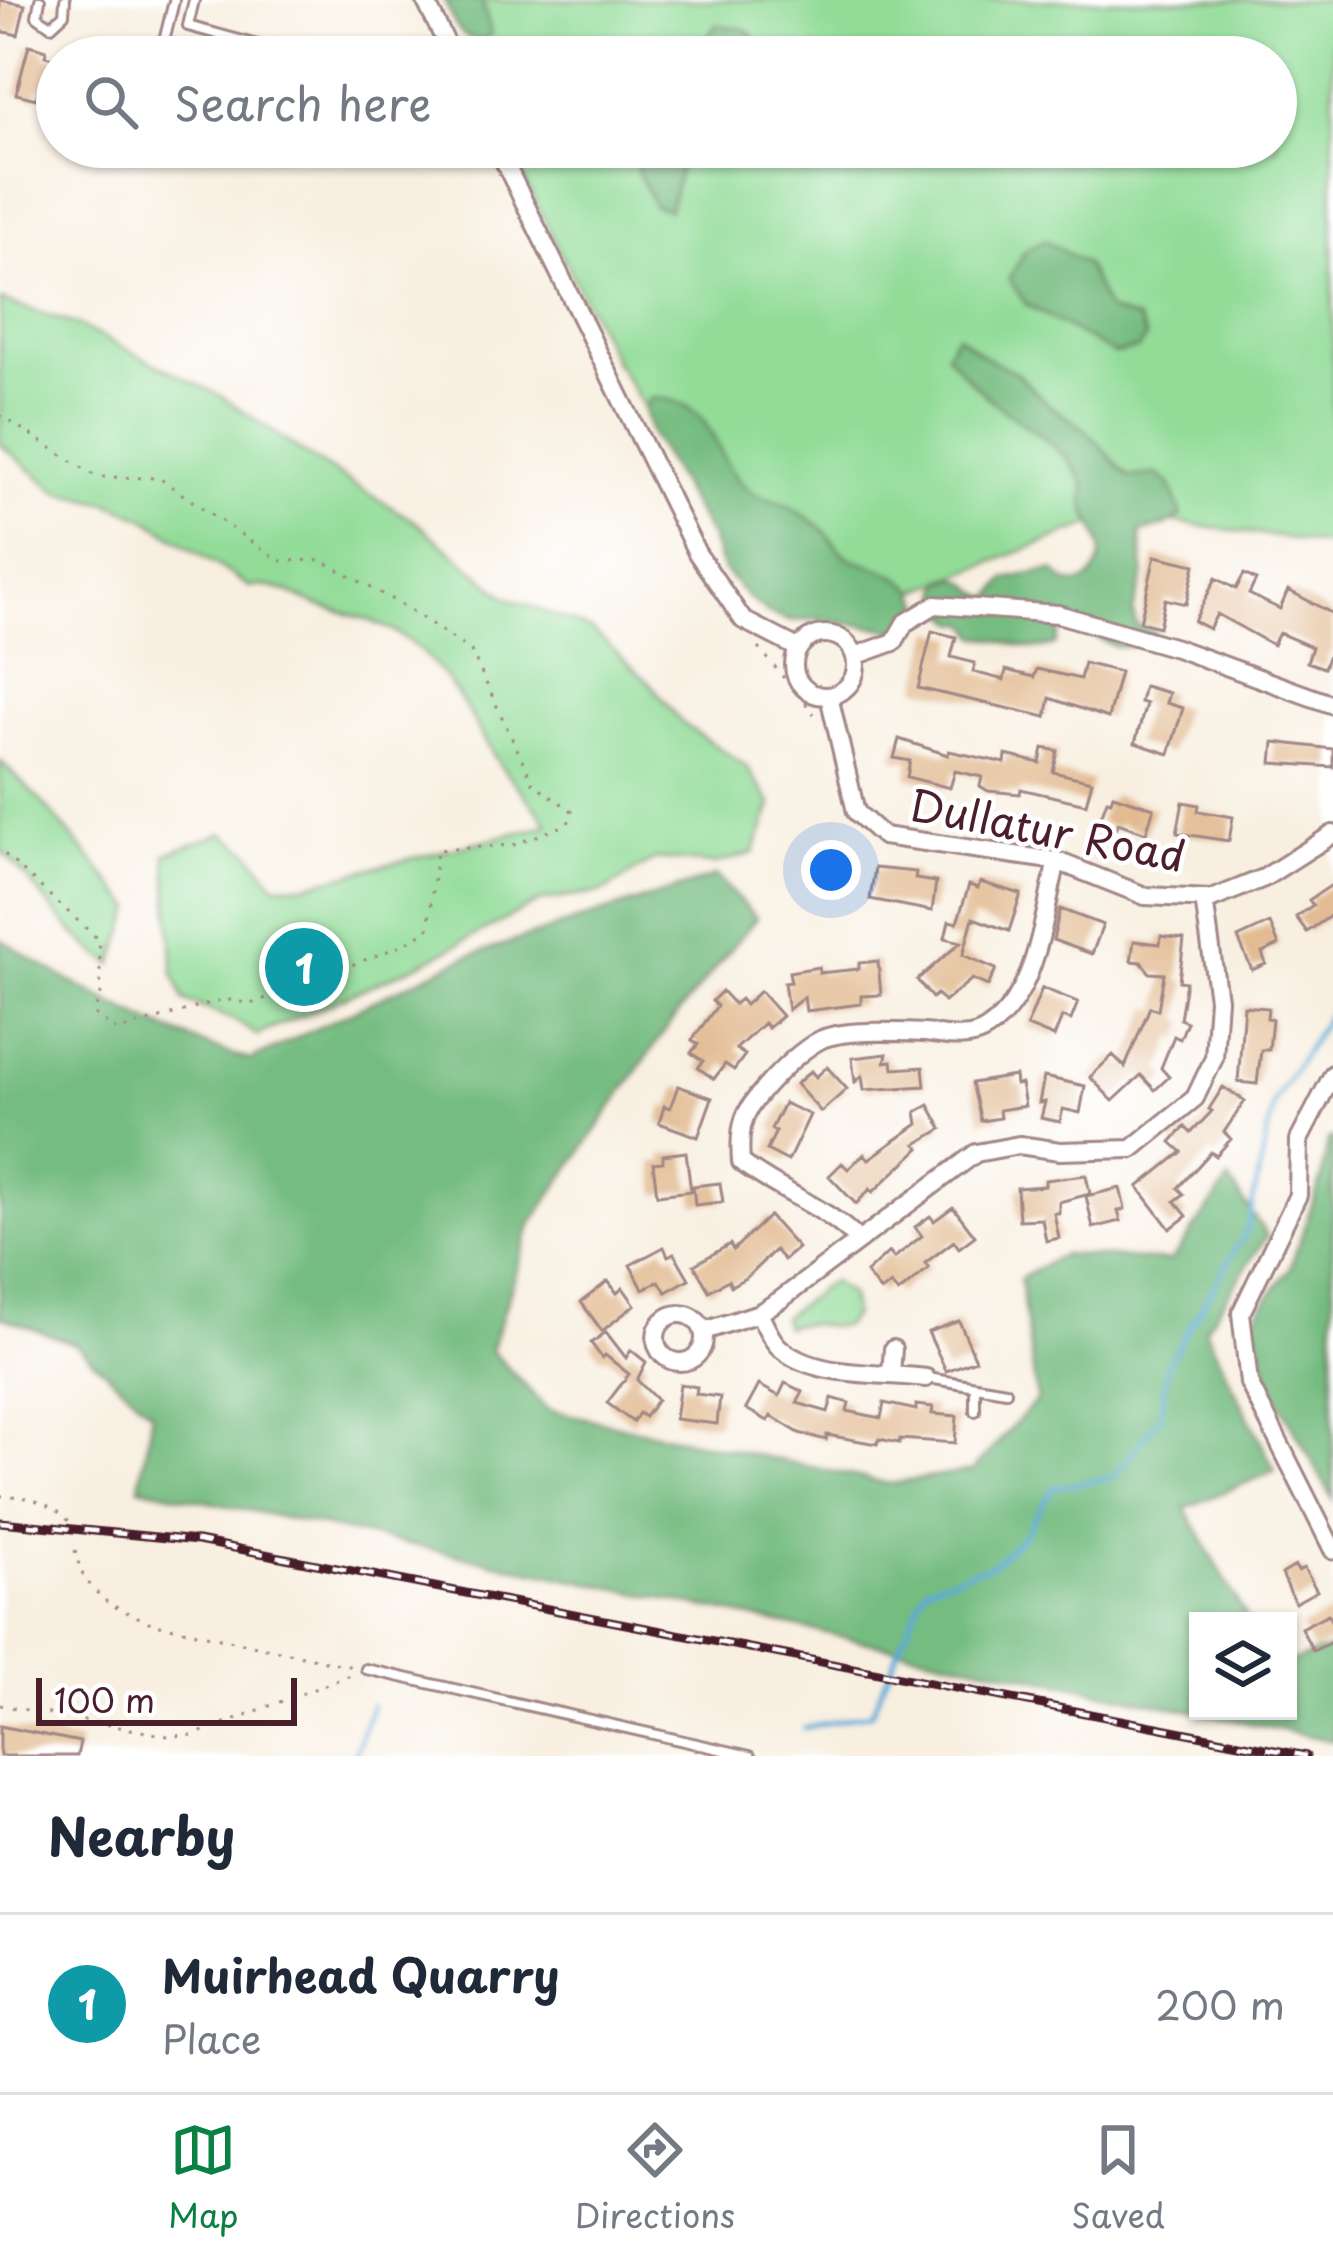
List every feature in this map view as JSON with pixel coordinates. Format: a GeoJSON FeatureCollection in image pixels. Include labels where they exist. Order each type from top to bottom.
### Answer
{"type":"FeatureCollection","features":[{"type":"Feature","properties":{"kind":"street"},"geometry":{"type":"LineString","coordinates":[[425,0],[443,36]]}},
{"type":"Feature","properties":{"kind":"street"},"geometry":{"type":"LineString","coordinates":[[507,168],[697,554],[743,620],[798,648]]}},
{"type":"Feature","properties":{"kind":"street"},"geometry":{"type":"LineString","coordinates":[[854,656],[894,642],[905,623],[935,605],[1058,614],[1176,648],[1333,706]]}},
{"type":"Feature","properties":{"kind":"street"},"geometry":{"type":"LineString","coordinates":[[816,635],[841,638],[854,656],[850,683],[829,696],[802,687],[793,663],[798,648],[816,635]]}},
{"type":"Feature","properties":{"kind":"street","name":"Dullatur Road"},"geometry":{"type":"LineString","coordinates":[[829,696],[856,812],[883,836],[1057,861],[1145,896],[1204,898],[1264,878],[1333,834]]}},
{"type":"Feature","properties":{"kind":"street"},"geometry":{"type":"LineString","coordinates":[[859,1241],[838,1219],[764,1180],[741,1162],[738,1127],[788,1063],[825,1037],[880,1033],[959,1038],[985,1031],[1015,1001],[1033,962],[1057,861]]}},
{"type":"Feature","properties":{"kind":"street"},"geometry":{"type":"LineString","coordinates":[[704,1331],[759,1313],[976,1153],[1019,1145],[1060,1151],[1132,1149],[1195,1099],[1214,1058],[1218,999],[1204,898]]}},
{"type":"Feature","properties":{"kind":"street"},"geometry":{"type":"LineString","coordinates":[[1333,1074],[1299,1140],[1298,1195],[1241,1312],[1249,1383],[1333,1550]]}},
{"type":"Feature","properties":{"kind":"street"},"geometry":{"type":"LineString","coordinates":[[759,1313],[776,1345],[798,1359],[821,1367],[926,1378]]}},
{"type":"Feature","properties":{"kind":"street"},"geometry":{"type":"LineString","coordinates":[[891,1373],[893,1349]]}},
{"type":"Feature","properties":{"kind":"lane"},"geometry":{"type":"LineString","coordinates":[[40,0],[38,16],[51,26],[64,14],[65,0]]}},
{"type":"Feature","properties":{"kind":"lane"},"geometry":{"type":"LineString","coordinates":[[165,36],[172,0],[193,2],[188,26],[224,36]]}},
{"type":"Feature","properties":{"kind":"lane"},"geometry":{"type":"LineString","coordinates":[[926,1378],[1006,1391]]}},
{"type":"Feature","properties":{"kind":"lane"},"geometry":{"type":"LineString","coordinates":[[975,1387],[975,1412]]}},
{"type":"Feature","properties":{"kind":"lane"},"geometry":{"type":"LineString","coordinates":[[366,1670],[750,1756]]}},
{"type":"Feature","properties":{"kind":"path"},"geometry":{"type":"LineString","coordinates":[[0,415],[98,477],[159,478],[279,562],[321,560],[409,609],[471,651],[533,783],[572,812],[568,824],[513,845],[437,850],[428,930],[398,947],[251,1004],[224,999],[117,1031],[93,1013],[101,996],[99,940],[0,850]]}},
{"type":"Feature","properties":{"kind":"path"},"geometry":{"type":"LineString","coordinates":[[0,1496],[57,1508],[70,1522]]}},
{"type":"Feature","properties":{"kind":"path"},"geometry":{"type":"LineString","coordinates":[[75,1550],[80,1572],[93,1589],[109,1604],[152,1623],[366,1670]]}},
{"type":"Feature","properties":{"kind":"path"},"geometry":{"type":"LineString","coordinates":[[0,1705],[168,1736],[193,1735],[366,1670]]}},
{"type":"Feature","properties":{"kind":"green space"},"geometry":{"type":"Polygon","coordinates":[[[445,0],[482,0],[491,33],[466,36],[453,22],[445,0]]]}},
{"type":"Feature","properties":{"kind":"green space"},"geometry":{"type":"Polygon","coordinates":[[[473,0],[1333,0],[1333,545],[1118,514],[862,612],[757,584],[616,363],[520,168],[1297,168],[1297,36],[483,36],[473,0]]]}},
{"type":"Feature","properties":{"kind":"green space"},"geometry":{"type":"Polygon","coordinates":[[[716,25],[753,34],[753,36],[708,36],[716,25]]]}},
{"type":"Feature","properties":{"kind":"green space"},"geometry":{"type":"Polygon","coordinates":[[[680,168],[669,210],[654,206],[637,170],[680,168]]]}},
{"type":"Feature","properties":{"kind":"green space"},"geometry":{"type":"Polygon","coordinates":[[[1044,240],[1085,264],[1108,311],[1138,320],[1146,337],[1138,349],[1114,354],[1026,304],[1009,279],[1025,251],[1044,240]]]}},
{"type":"Feature","properties":{"kind":"green space"},"geometry":{"type":"Polygon","coordinates":[[[0,300],[75,324],[221,396],[417,523],[506,597],[592,630],[649,682],[683,724],[746,766],[772,805],[754,853],[714,864],[655,859],[603,892],[541,901],[420,964],[257,1035],[184,1000],[174,973],[166,854],[223,833],[249,851],[275,885],[304,885],[548,825],[502,768],[447,679],[416,646],[368,620],[278,589],[250,587],[145,518],[109,503],[58,492],[0,444],[0,300]]]}},
{"type":"Feature","properties":{"kind":"green space"},"geometry":{"type":"Polygon","coordinates":[[[957,335],[1015,372],[1048,404],[1086,430],[1129,477],[1157,474],[1170,484],[1182,516],[1140,533],[1144,574],[1133,611],[1136,625],[1154,631],[1156,638],[1137,645],[1112,645],[1086,631],[1061,627],[1056,644],[1026,647],[978,637],[968,623],[957,622],[946,610],[940,595],[942,583],[964,580],[991,598],[1006,579],[1039,573],[1055,571],[1078,584],[1091,577],[1101,550],[1085,506],[1084,484],[1074,468],[958,368],[946,353],[957,335]]]}},
{"type":"Feature","properties":{"kind":"green space"},"geometry":{"type":"Polygon","coordinates":[[[651,398],[691,409],[738,480],[753,493],[787,505],[822,528],[845,555],[893,574],[911,587],[923,606],[920,621],[900,639],[887,629],[817,619],[789,621],[748,598],[723,570],[710,536],[652,437],[644,410],[651,398]]]}},
{"type":"Feature","properties":{"kind":"green space"},"geometry":{"type":"Polygon","coordinates":[[[0,761],[42,802],[133,908],[113,964],[81,940],[0,850],[0,761]]]}},
{"type":"Feature","properties":{"kind":"green space"},"geometry":{"type":"Polygon","coordinates":[[[716,876],[756,918],[671,1022],[532,1223],[491,1350],[548,1410],[890,1484],[972,1471],[1037,1400],[1020,1279],[1063,1254],[1171,1261],[1229,1180],[1267,1236],[1205,1329],[1275,1471],[1185,1508],[1243,1612],[1189,1612],[1189,1710],[139,1487],[152,1413],[75,1344],[0,1316],[0,939],[121,1008],[250,1060],[466,957],[716,876]]]}},
{"type":"Feature","properties":{"kind":"green space"},"geometry":{"type":"Polygon","coordinates":[[[1333,1138],[1333,1499],[1271,1387],[1253,1319],[1290,1268],[1322,1177],[1328,1140],[1333,1138]]]}},
{"type":"Feature","properties":{"kind":"green space"},"geometry":{"type":"Polygon","coordinates":[[[831,1281],[850,1295],[853,1315],[844,1326],[785,1327],[782,1318],[831,1281]]]}},
{"type":"Feature","properties":{"kind":"green space"},"geometry":{"type":"Polygon","coordinates":[[[1333,1648],[1333,1741],[1234,1720],[1297,1720],[1297,1659],[1333,1648]]]}},
{"type":"Feature","properties":{"kind":"building"},"geometry":{"type":"Polygon","coordinates":[[[0,0],[25,5],[18,35],[0,31],[0,0]]]}},
{"type":"Feature","properties":{"kind":"building"},"geometry":{"type":"Polygon","coordinates":[[[29,45],[36,47],[36,99],[16,94],[29,45]]]}},
{"type":"Feature","properties":{"kind":"building"},"geometry":{"type":"Polygon","coordinates":[[[1155,556],[1195,565],[1186,604],[1165,599],[1159,627],[1140,622],[1155,556]]]}},
{"type":"Feature","properties":{"kind":"building"},"geometry":{"type":"Polygon","coordinates":[[[1244,574],[1256,580],[1249,594],[1280,609],[1288,590],[1333,614],[1333,653],[1324,668],[1307,662],[1312,647],[1279,633],[1273,645],[1217,614],[1209,629],[1194,621],[1216,578],[1236,589],[1244,574]]]}},
{"type":"Feature","properties":{"kind":"building"},"geometry":{"type":"Polygon","coordinates":[[[932,631],[956,637],[951,657],[975,663],[973,672],[1004,680],[1006,670],[1034,677],[1037,669],[1080,679],[1084,663],[1120,672],[1108,718],[1050,698],[1046,717],[918,688],[932,631]]]}},
{"type":"Feature","properties":{"kind":"building"},"geometry":{"type":"Polygon","coordinates":[[[1144,686],[1169,693],[1166,703],[1183,708],[1169,754],[1135,743],[1146,704],[1140,702],[1144,686]]]}},
{"type":"Feature","properties":{"kind":"building"},"geometry":{"type":"Polygon","coordinates":[[[899,739],[948,755],[949,751],[1005,763],[1006,755],[1040,763],[1043,748],[1058,751],[1053,772],[1092,781],[1086,804],[1021,789],[1020,794],[988,791],[980,786],[982,777],[955,771],[950,788],[907,777],[910,761],[894,758],[899,739]]]}},
{"type":"Feature","properties":{"kind":"building"},"geometry":{"type":"Polygon","coordinates":[[[1274,742],[1333,749],[1333,767],[1272,763],[1274,742]]]}},
{"type":"Feature","properties":{"kind":"building"},"geometry":{"type":"Polygon","coordinates":[[[1113,795],[1154,808],[1146,833],[1099,822],[1113,795]]]}},
{"type":"Feature","properties":{"kind":"building"},"geometry":{"type":"Polygon","coordinates":[[[1183,802],[1199,805],[1198,811],[1233,817],[1229,841],[1177,833],[1183,802]]]}},
{"type":"Feature","properties":{"kind":"building"},"geometry":{"type":"Polygon","coordinates":[[[875,868],[916,872],[915,879],[936,882],[932,911],[870,899],[875,868]]]}},
{"type":"Feature","properties":{"kind":"building"},"geometry":{"type":"Polygon","coordinates":[[[980,882],[1021,894],[1009,931],[973,918],[963,955],[996,969],[988,986],[972,979],[944,1002],[937,994],[932,998],[917,980],[961,942],[945,938],[949,921],[957,923],[969,885],[978,888],[980,882]]]}},
{"type":"Feature","properties":{"kind":"building"},"geometry":{"type":"Polygon","coordinates":[[[1333,884],[1333,914],[1307,932],[1296,917],[1313,905],[1309,900],[1333,884]]]}},
{"type":"Feature","properties":{"kind":"building"},"geometry":{"type":"Polygon","coordinates":[[[1060,909],[1103,925],[1092,954],[1053,940],[1060,909]]]}},
{"type":"Feature","properties":{"kind":"building"},"geometry":{"type":"Polygon","coordinates":[[[1270,923],[1279,945],[1262,953],[1266,964],[1252,970],[1238,938],[1270,923]]]}},
{"type":"Feature","properties":{"kind":"building"},"geometry":{"type":"Polygon","coordinates":[[[1161,936],[1184,939],[1179,981],[1186,982],[1180,1019],[1187,1022],[1180,1039],[1174,1036],[1161,1068],[1169,1077],[1155,1090],[1141,1075],[1113,1101],[1090,1077],[1113,1055],[1125,1067],[1150,1007],[1158,1010],[1164,974],[1150,973],[1141,962],[1131,961],[1134,941],[1160,944],[1161,936]]]}},
{"type":"Feature","properties":{"kind":"building"},"geometry":{"type":"Polygon","coordinates":[[[878,961],[881,995],[861,996],[861,1004],[806,1011],[804,997],[788,1010],[784,983],[791,982],[789,972],[819,967],[819,973],[859,969],[859,963],[878,961]]]}},
{"type":"Feature","properties":{"kind":"building"},"geometry":{"type":"Polygon","coordinates":[[[1042,988],[1078,1002],[1071,1020],[1062,1017],[1054,1037],[1027,1026],[1042,988]]]}},
{"type":"Feature","properties":{"kind":"building"},"geometry":{"type":"Polygon","coordinates":[[[722,991],[734,1004],[740,999],[745,1005],[760,991],[782,1016],[768,1028],[764,1023],[736,1049],[745,1055],[734,1070],[725,1064],[714,1079],[698,1068],[703,1061],[691,1053],[698,1044],[692,1040],[722,991]]]}},
{"type":"Feature","properties":{"kind":"building"},"geometry":{"type":"Polygon","coordinates":[[[1244,1006],[1268,1008],[1267,1018],[1272,1019],[1269,1050],[1261,1050],[1257,1084],[1238,1082],[1244,1006]]]}},
{"type":"Feature","properties":{"kind":"building"},"geometry":{"type":"Polygon","coordinates":[[[887,1054],[885,1062],[892,1061],[893,1069],[923,1067],[925,1086],[864,1090],[862,1076],[855,1082],[852,1058],[887,1054]]]}},
{"type":"Feature","properties":{"kind":"building"},"geometry":{"type":"Polygon","coordinates":[[[827,1067],[847,1089],[821,1112],[796,1084],[811,1071],[816,1077],[827,1067]]]}},
{"type":"Feature","properties":{"kind":"building"},"geometry":{"type":"Polygon","coordinates":[[[1015,1076],[1025,1106],[999,1110],[1000,1118],[981,1121],[972,1083],[1015,1076]]]}},
{"type":"Feature","properties":{"kind":"building"},"geometry":{"type":"Polygon","coordinates":[[[1044,1077],[1085,1086],[1080,1113],[1063,1109],[1060,1122],[1041,1118],[1044,1077]]]}},
{"type":"Feature","properties":{"kind":"building"},"geometry":{"type":"Polygon","coordinates":[[[678,1086],[712,1098],[698,1137],[659,1123],[678,1086]]]}},
{"type":"Feature","properties":{"kind":"building"},"geometry":{"type":"Polygon","coordinates":[[[1223,1087],[1245,1101],[1224,1132],[1231,1139],[1216,1156],[1211,1152],[1178,1188],[1184,1194],[1175,1201],[1187,1216],[1170,1229],[1138,1187],[1182,1152],[1171,1142],[1185,1127],[1191,1133],[1212,1111],[1223,1087]]]}},
{"type":"Feature","properties":{"kind":"building"},"geometry":{"type":"Polygon","coordinates":[[[784,1103],[810,1115],[788,1161],[767,1150],[784,1103]]]}},
{"type":"Feature","properties":{"kind":"building"},"geometry":{"type":"Polygon","coordinates":[[[929,1105],[942,1129],[916,1144],[920,1148],[856,1204],[829,1176],[842,1163],[848,1169],[864,1154],[869,1159],[918,1124],[916,1112],[929,1105]]]}},
{"type":"Feature","properties":{"kind":"building"},"geometry":{"type":"Polygon","coordinates":[[[686,1152],[691,1191],[657,1195],[653,1163],[663,1162],[663,1155],[686,1152]]]}},
{"type":"Feature","properties":{"kind":"building"},"geometry":{"type":"Polygon","coordinates":[[[1086,1175],[1090,1194],[1059,1202],[1059,1213],[1054,1213],[1059,1238],[1046,1241],[1042,1219],[1019,1220],[1017,1188],[1086,1175]]]}},
{"type":"Feature","properties":{"kind":"building"},"geometry":{"type":"Polygon","coordinates":[[[720,1183],[723,1202],[695,1205],[693,1186],[720,1183]]]}},
{"type":"Feature","properties":{"kind":"building"},"geometry":{"type":"Polygon","coordinates":[[[1120,1188],[1125,1209],[1118,1211],[1121,1221],[1093,1228],[1086,1196],[1120,1188]]]}},
{"type":"Feature","properties":{"kind":"building"},"geometry":{"type":"Polygon","coordinates":[[[953,1207],[975,1236],[959,1248],[954,1241],[925,1263],[929,1268],[898,1293],[891,1284],[881,1292],[866,1273],[889,1252],[894,1258],[922,1236],[915,1227],[953,1207]]]}},
{"type":"Feature","properties":{"kind":"building"},"geometry":{"type":"Polygon","coordinates":[[[769,1216],[798,1248],[784,1260],[775,1250],[747,1277],[731,1286],[728,1280],[709,1291],[694,1265],[730,1244],[733,1250],[769,1216]]]}},
{"type":"Feature","properties":{"kind":"building"},"geometry":{"type":"Polygon","coordinates":[[[664,1247],[668,1256],[674,1253],[689,1279],[666,1292],[659,1281],[643,1289],[630,1265],[664,1247]]]}},
{"type":"Feature","properties":{"kind":"building"},"geometry":{"type":"Polygon","coordinates":[[[608,1281],[617,1293],[623,1288],[635,1305],[602,1331],[581,1302],[608,1281]]]}},
{"type":"Feature","properties":{"kind":"building"},"geometry":{"type":"Polygon","coordinates":[[[959,1321],[976,1360],[946,1371],[928,1332],[959,1321]]]}},
{"type":"Feature","properties":{"kind":"building"},"geometry":{"type":"Polygon","coordinates":[[[606,1332],[626,1358],[631,1350],[646,1362],[637,1380],[657,1400],[645,1417],[639,1413],[633,1422],[607,1403],[629,1374],[605,1355],[602,1358],[591,1343],[606,1332]]]}},
{"type":"Feature","properties":{"kind":"building"},"geometry":{"type":"Polygon","coordinates":[[[785,1383],[803,1392],[797,1403],[828,1412],[832,1398],[849,1403],[847,1411],[881,1418],[884,1403],[916,1410],[916,1405],[933,1407],[932,1414],[957,1416],[955,1443],[879,1439],[877,1444],[827,1435],[826,1440],[746,1409],[759,1385],[779,1396],[785,1383]]]}},
{"type":"Feature","properties":{"kind":"building"},"geometry":{"type":"Polygon","coordinates":[[[680,1384],[697,1387],[696,1394],[720,1397],[717,1424],[675,1419],[680,1384]]]}},
{"type":"Feature","properties":{"kind":"building"},"geometry":{"type":"Polygon","coordinates":[[[1295,1566],[1298,1571],[1304,1568],[1317,1591],[1295,1603],[1282,1574],[1295,1566]]]}},
{"type":"Feature","properties":{"kind":"building"},"geometry":{"type":"Polygon","coordinates":[[[1328,1614],[1333,1641],[1313,1651],[1301,1628],[1328,1614]]]}},
{"type":"Feature","properties":{"kind":"building"},"geometry":{"type":"Polygon","coordinates":[[[0,1726],[80,1742],[77,1756],[0,1756],[0,1726]]]}},
{"type":"Feature","properties":{"kind":"waterway"},"geometry":{"type":"LineString","coordinates":[[804,1728],[871,1713],[926,1586],[992,1565],[1024,1535],[1053,1488],[1114,1477],[1161,1415],[1167,1365],[1247,1230],[1274,1102],[1333,1007]]}},
{"type":"Feature","properties":{"kind":"waterway"},"geometry":{"type":"LineString","coordinates":[[354,1756],[372,1705]]}},
{"type":"Feature","properties":{"kind":"railway"},"geometry":{"type":"LineString","coordinates":[[0,1522],[198,1541],[1306,1756]]}},
{"type":"Feature","properties":{"kind":"place","name":"Muirhead Quarry"},"geometry":{"type":"Point","coordinates":[304,967]}}]}
